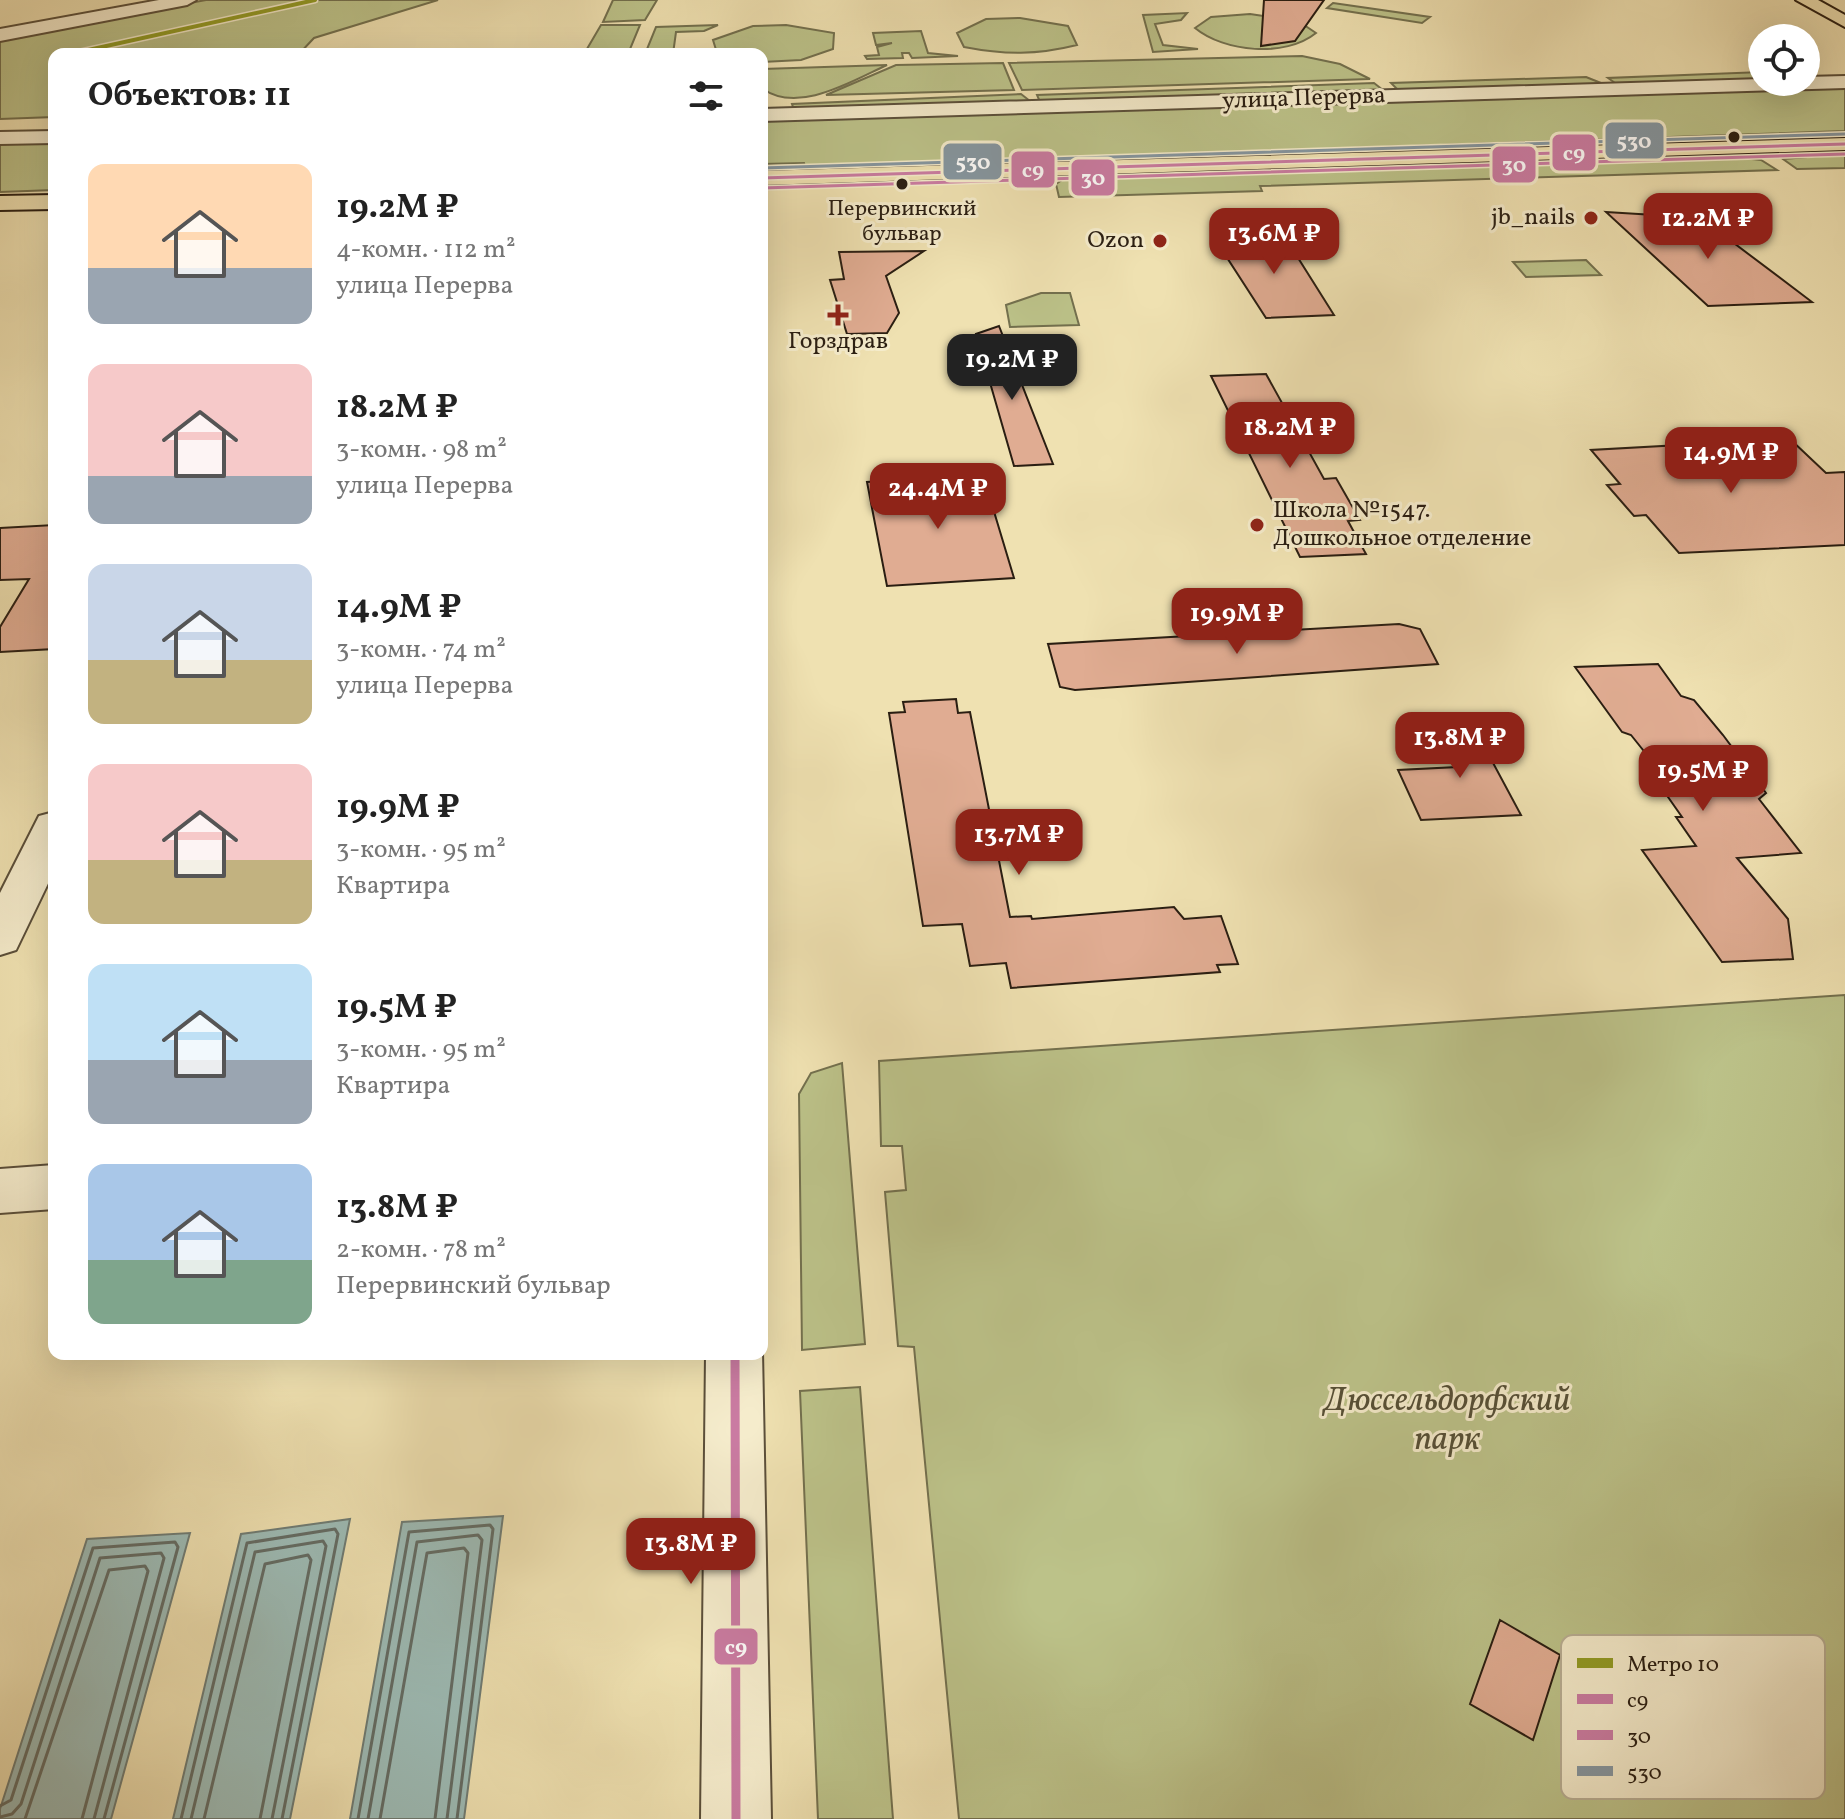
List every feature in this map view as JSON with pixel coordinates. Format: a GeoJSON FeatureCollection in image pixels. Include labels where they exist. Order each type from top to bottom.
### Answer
{"type":"FeatureCollection","features":[{"type":"Feature","properties":{"kind":"main road"},"geometry":{"type":"LineString","coordinates":[[1805,0],[1845,22]]}},
{"type":"Feature","properties":{"kind":"main road"},"geometry":{"type":"LineString","coordinates":[[768,178],[1845,144]]}},
{"type":"Feature","properties":{"kind":"main road"},"geometry":{"type":"LineString","coordinates":[[0,203],[48,202]]}},
{"type":"Feature","properties":{"kind":"street"},"geometry":{"type":"LineString","coordinates":[[0,35],[187,0]]}},
{"type":"Feature","properties":{"kind":"street","name":"улица Перерва"},"geometry":{"type":"LineString","coordinates":[[768,115],[1845,82]]}},
{"type":"Feature","properties":{"kind":"street"},"geometry":{"type":"LineString","coordinates":[[0,138],[48,137]]}},
{"type":"Feature","properties":{"kind":"street"},"geometry":{"type":"LineString","coordinates":[[0,939],[48,839]]}},
{"type":"Feature","properties":{"kind":"street"},"geometry":{"type":"LineString","coordinates":[[0,1191],[48,1187]]}},
{"type":"Feature","properties":{"kind":"street"},"geometry":{"type":"LineString","coordinates":[[735,1360],[736,1819]]}},
{"type":"Feature","properties":{"kind":"green space"},"geometry":{"type":"Polygon","coordinates":[[[206,0],[438,0],[314,38],[305,48],[48,48],[48,117],[0,119],[0,38],[206,0]]]}},
{"type":"Feature","properties":{"kind":"green space"},"geometry":{"type":"Polygon","coordinates":[[[613,0],[657,0],[645,20],[603,22],[613,0]]]}},
{"type":"Feature","properties":{"kind":"green space"},"geometry":{"type":"Polygon","coordinates":[[[1333,3],[1430,17],[1422,23],[1327,8],[1333,3]]]}},
{"type":"Feature","properties":{"kind":"green space"},"geometry":{"type":"Polygon","coordinates":[[[1187,13],[1181,20],[1155,24],[1163,45],[1198,49],[1153,52],[1143,15],[1187,13]]]}},
{"type":"Feature","properties":{"kind":"green space"},"geometry":{"type":"Polygon","coordinates":[[[1250,14],[1298,21],[1316,33],[1288,46],[1255,49],[1222,42],[1195,28],[1211,17],[1250,14]]]}},
{"type":"Feature","properties":{"kind":"green space"},"geometry":{"type":"Polygon","coordinates":[[[1020,18],[1068,26],[1077,45],[1021,53],[993,51],[964,47],[957,33],[986,19],[1020,18]]]}},
{"type":"Feature","properties":{"kind":"green space"},"geometry":{"type":"Polygon","coordinates":[[[601,25],[640,25],[630,48],[588,48],[601,25]]]}},
{"type":"Feature","properties":{"kind":"green space"},"geometry":{"type":"Polygon","coordinates":[[[718,25],[704,31],[676,32],[674,48],[647,48],[656,27],[718,25]]]}},
{"type":"Feature","properties":{"kind":"green space"},"geometry":{"type":"Polygon","coordinates":[[[786,25],[834,33],[833,49],[801,60],[768,62],[768,48],[715,48],[713,40],[753,26],[786,25]]]}},
{"type":"Feature","properties":{"kind":"green space"},"geometry":{"type":"Polygon","coordinates":[[[921,31],[928,53],[958,56],[912,58],[909,53],[902,53],[903,58],[867,59],[865,56],[879,55],[877,47],[892,43],[876,45],[873,33],[921,31]]]}},
{"type":"Feature","properties":{"kind":"green space"},"geometry":{"type":"Polygon","coordinates":[[[1302,56],[1340,64],[1370,79],[1022,90],[1009,63],[1302,56]]]}},
{"type":"Feature","properties":{"kind":"green space"},"geometry":{"type":"Polygon","coordinates":[[[1003,63],[1014,90],[826,95],[896,65],[1003,63]]]}},
{"type":"Feature","properties":{"kind":"green space"},"geometry":{"type":"Polygon","coordinates":[[[887,65],[824,93],[791,98],[768,91],[768,69],[887,65]]]}},
{"type":"Feature","properties":{"kind":"green space"},"geometry":{"type":"Polygon","coordinates":[[[1748,73],[1748,80],[1618,85],[1608,78],[1748,73]]]}},
{"type":"Feature","properties":{"kind":"green space"},"geometry":{"type":"Polygon","coordinates":[[[1586,77],[1606,85],[1399,91],[1391,83],[1586,77]]]}},
{"type":"Feature","properties":{"kind":"green space"},"geometry":{"type":"Polygon","coordinates":[[[1374,83],[1383,90],[1040,102],[1037,95],[1374,83]]]}},
{"type":"Feature","properties":{"kind":"green space"},"geometry":{"type":"Polygon","coordinates":[[[1845,83],[1845,131],[805,167],[804,163],[768,164],[768,119],[1748,86],[1748,96],[1820,96],[1820,84],[1845,83]]]}},
{"type":"Feature","properties":{"kind":"green space"},"geometry":{"type":"Polygon","coordinates":[[[1021,94],[1030,101],[794,110],[792,104],[1021,94]]]}},
{"type":"Feature","properties":{"kind":"green space"},"geometry":{"type":"Polygon","coordinates":[[[48,141],[48,190],[0,192],[0,143],[48,141]]]}},
{"type":"Feature","properties":{"kind":"green space"},"geometry":{"type":"Polygon","coordinates":[[[1845,154],[1845,168],[1797,169],[1783,159],[1845,154]]]}},
{"type":"Feature","properties":{"kind":"green space"},"geometry":{"type":"Polygon","coordinates":[[[1743,158],[1761,160],[1777,170],[1260,186],[1262,191],[1059,197],[1056,184],[1062,180],[1743,158]]]}},
{"type":"Feature","properties":{"kind":"green space"},"geometry":{"type":"Polygon","coordinates":[[[1586,260],[1601,275],[1526,277],[1513,262],[1586,260]]]}},
{"type":"Feature","properties":{"kind":"green space"},"geometry":{"type":"Polygon","coordinates":[[[1041,293],[1070,293],[1079,325],[1010,327],[1006,305],[1041,293]]]}},
{"type":"Feature","properties":{"kind":"green space","name":"Дюссельдорфский парк"},"geometry":{"type":"Polygon","coordinates":[[[1845,995],[1845,1819],[959,1819],[914,1347],[898,1346],[885,1192],[906,1190],[902,1146],[881,1146],[879,1061],[1845,995]]]}},
{"type":"Feature","properties":{"kind":"green space"},"geometry":{"type":"Polygon","coordinates":[[[842,1063],[865,1344],[802,1350],[799,1094],[811,1073],[842,1063]]]}},
{"type":"Feature","properties":{"kind":"green space"},"geometry":{"type":"Polygon","coordinates":[[[860,1387],[893,1819],[818,1819],[800,1391],[860,1387]]]}},
{"type":"Feature","properties":{"kind":"water"},"geometry":{"type":"Polygon","coordinates":[[[503,1516],[464,1819],[350,1819],[402,1522],[503,1516]]]}},
{"type":"Feature","properties":{"kind":"water"},"geometry":{"type":"Polygon","coordinates":[[[350,1519],[290,1819],[173,1819],[241,1534],[350,1519]]]}},
{"type":"Feature","properties":{"kind":"water"},"geometry":{"type":"Polygon","coordinates":[[[190,1533],[111,1819],[0,1819],[0,1809],[87,1539],[190,1533]]]}},
{"type":"Feature","properties":{"kind":"building"},"geometry":{"type":"Polygon","coordinates":[[[1264,0],[1324,0],[1295,41],[1261,46],[1264,0]]]}},
{"type":"Feature","properties":{"kind":"building"},"geometry":{"type":"Polygon","coordinates":[[[1606,212],[1671,216],[1678,220],[1702,219],[1812,302],[1708,306],[1606,212]]]}},
{"type":"Feature","properties":{"kind":"building"},"geometry":{"type":"Polygon","coordinates":[[[1283,234],[1334,315],[1266,318],[1213,236],[1283,234]]]}},
{"type":"Feature","properties":{"kind":"building"},"geometry":{"type":"Polygon","coordinates":[[[924,251],[886,276],[899,313],[887,333],[847,334],[830,280],[844,279],[839,252],[924,251]]]}},
{"type":"Feature","properties":{"kind":"building"},"geometry":{"type":"Polygon","coordinates":[[[999,326],[1053,464],[1014,466],[976,334],[999,326]]]}},
{"type":"Feature","properties":{"kind":"building"},"geometry":{"type":"Polygon","coordinates":[[[1266,374],[1324,479],[1336,478],[1360,520],[1348,521],[1366,554],[1300,557],[1211,376],[1266,374]]]}},
{"type":"Feature","properties":{"kind":"building"},"geometry":{"type":"Polygon","coordinates":[[[1790,439],[1826,473],[1845,472],[1845,545],[1679,553],[1646,515],[1634,516],[1607,485],[1620,484],[1591,450],[1790,439]]]}},
{"type":"Feature","properties":{"kind":"building"},"geometry":{"type":"Polygon","coordinates":[[[983,475],[1014,578],[887,586],[867,482],[983,475]]]}},
{"type":"Feature","properties":{"kind":"building"},"geometry":{"type":"Polygon","coordinates":[[[48,525],[48,649],[0,652],[0,627],[29,579],[0,580],[0,528],[48,525]]]}},
{"type":"Feature","properties":{"kind":"building"},"geometry":{"type":"Polygon","coordinates":[[[1399,624],[1420,629],[1438,664],[1075,690],[1060,687],[1048,644],[1399,624]]]}},
{"type":"Feature","properties":{"kind":"building"},"geometry":{"type":"Polygon","coordinates":[[[1658,664],[1681,696],[1694,700],[1723,735],[1766,793],[1759,799],[1801,853],[1737,858],[1788,919],[1793,959],[1722,962],[1642,850],[1696,846],[1676,817],[1682,817],[1647,767],[1651,760],[1631,735],[1622,732],[1575,667],[1658,664]]]}},
{"type":"Feature","properties":{"kind":"building"},"geometry":{"type":"Polygon","coordinates":[[[956,699],[958,713],[970,712],[1010,917],[1031,916],[1032,919],[1174,907],[1184,919],[1221,916],[1238,964],[1217,965],[1220,972],[1011,988],[1006,963],[970,966],[962,924],[923,926],[889,713],[905,712],[903,702],[956,699]]]}},
{"type":"Feature","properties":{"kind":"building"},"geometry":{"type":"Polygon","coordinates":[[[1470,720],[1521,815],[1421,820],[1398,770],[1457,767],[1434,722],[1470,720]]]}},
{"type":"Feature","properties":{"kind":"building"},"geometry":{"type":"Polygon","coordinates":[[[1500,1620],[1560,1655],[1533,1740],[1470,1704],[1500,1620]]]}},
{"type":"Feature","properties":{"kind":"metro line","name":"10"},"geometry":{"type":"LineString","coordinates":[[97,48],[315,0]]}},
{"type":"Feature","properties":{"kind":"transit line","name":"530"},"geometry":{"type":"LineString","coordinates":[[768,168],[1845,134]]}},
{"type":"Feature","properties":{"kind":"transit line","name":"с9"},"geometry":{"type":"LineString","coordinates":[[768,178],[1845,144]]}},
{"type":"Feature","properties":{"kind":"transit line","name":"30"},"geometry":{"type":"LineString","coordinates":[[768,188],[1845,154]]}},
{"type":"Feature","properties":{"kind":"transit line","name":"с9"},"geometry":{"type":"LineString","coordinates":[[735,1360],[736,1819]]}},
{"type":"Feature","properties":{"kind":"place","name":"Перервинский бульвар"},"geometry":{"type":"Point","coordinates":[902,184]}},
{"type":"Feature","properties":{"kind":"place","name":"jb_nails"},"geometry":{"type":"Point","coordinates":[1591,218]}},
{"type":"Feature","properties":{"kind":"place","name":"Ozon"},"geometry":{"type":"Point","coordinates":[1160,241]}},
{"type":"Feature","properties":{"kind":"place","name":"Горздрав"},"geometry":{"type":"Point","coordinates":[838,315]}},
{"type":"Feature","properties":{"kind":"place","name":"Школа №1547. Дошкольное отделение"},"geometry":{"type":"Point","coordinates":[1257,525]}}]}
